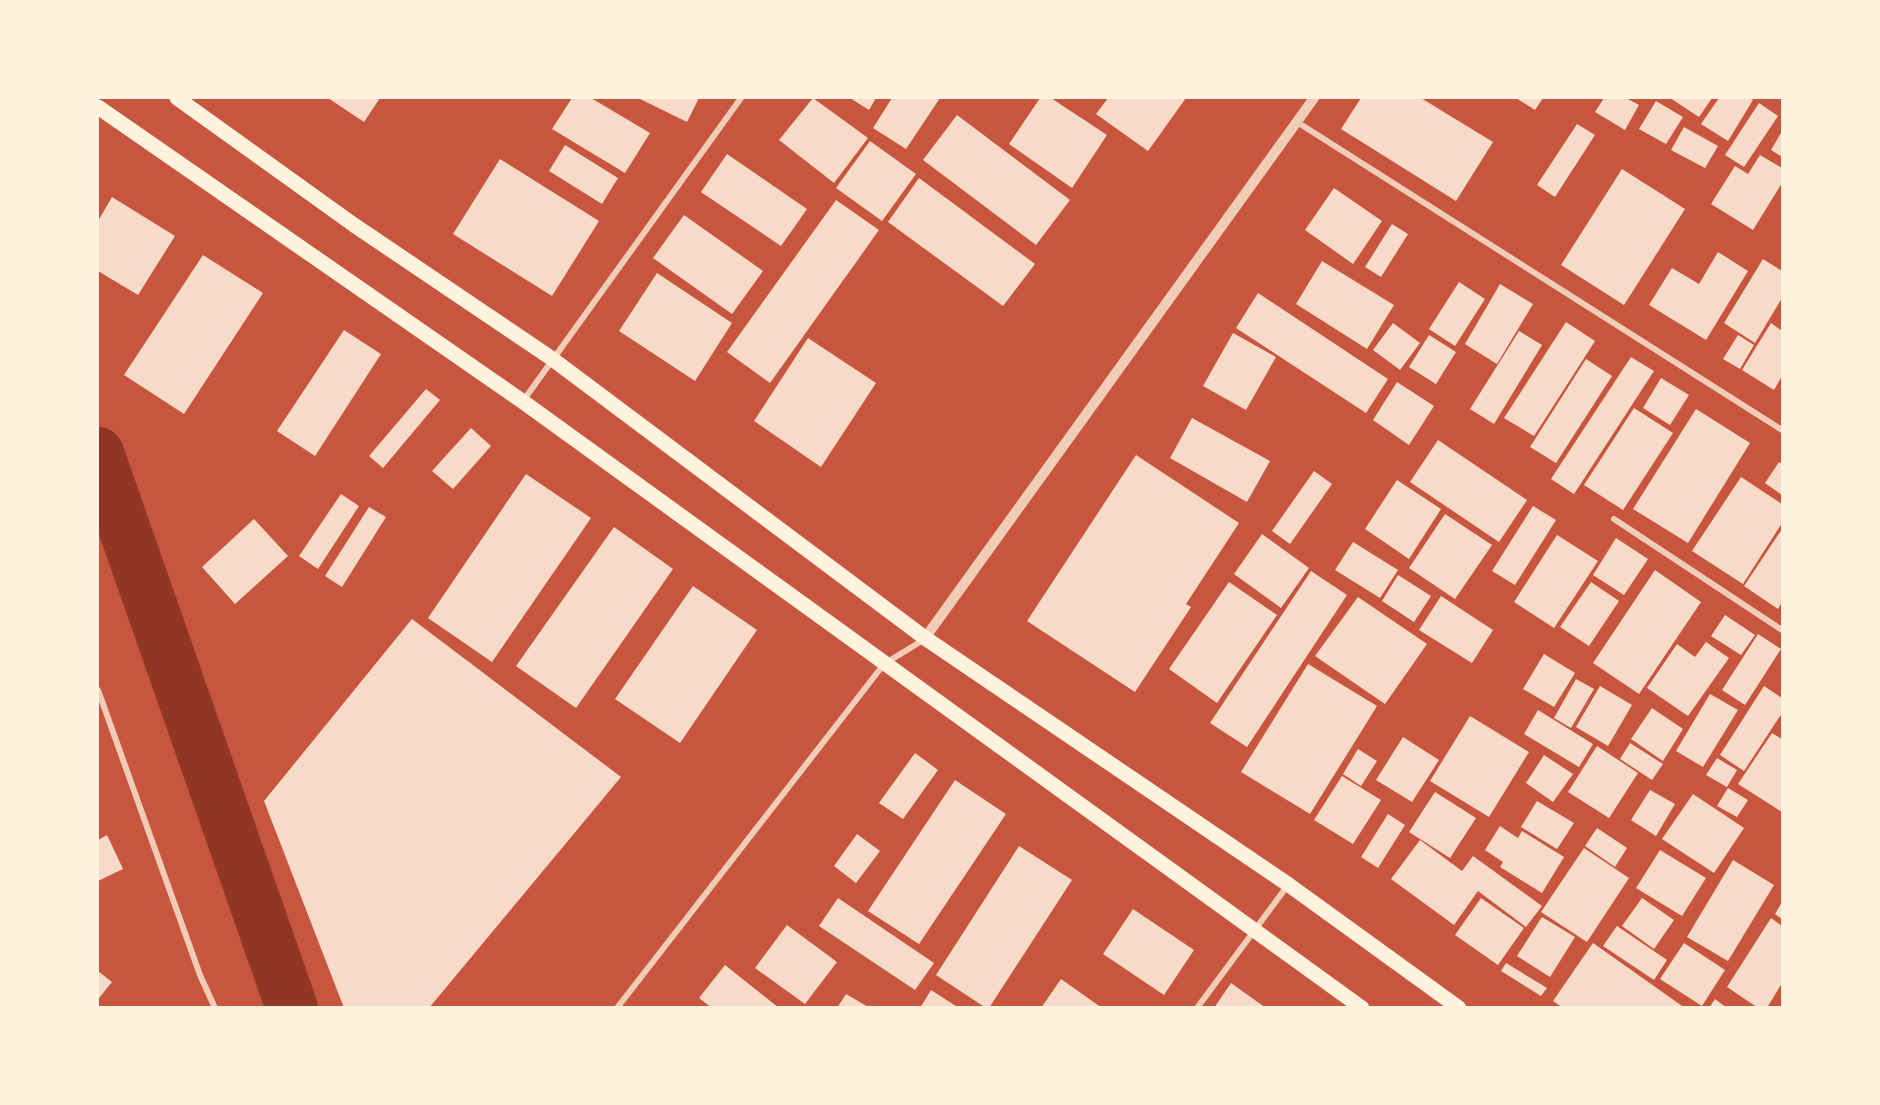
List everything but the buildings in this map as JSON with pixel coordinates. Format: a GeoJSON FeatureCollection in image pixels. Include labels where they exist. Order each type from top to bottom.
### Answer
{"type":"FeatureCollection","features":[{"type":"Feature","properties":{"kind":"main road"},"geometry":{"type":"LineString","coordinates":[[177,98],[354,225],[551,358],[925,638],[1288,885],[1459,1008]]}},
{"type":"Feature","properties":{"kind":"main road"},"geometry":{"type":"LineString","coordinates":[[98,107],[522,401],[1362,1008]]}},
{"type":"Feature","properties":{"kind":"street"},"geometry":{"type":"LineString","coordinates":[[522,401],[741,98]]}},
{"type":"Feature","properties":{"kind":"street"},"geometry":{"type":"LineString","coordinates":[[617,1008],[884,664],[925,638],[1314,98]]}},
{"type":"Feature","properties":{"kind":"street"},"geometry":{"type":"LineString","coordinates":[[1297,122],[1782,430]]}},
{"type":"Feature","properties":{"kind":"street"},"geometry":{"type":"LineString","coordinates":[[1614,519],[1782,630]]}},
{"type":"Feature","properties":{"kind":"street"},"geometry":{"type":"LineString","coordinates":[[98,690],[200,975],[215,1008]]}},
{"type":"Feature","properties":{"kind":"street"},"geometry":{"type":"LineString","coordinates":[[1197,1008],[1288,885]]}},
{"type":"Feature","properties":{"kind":"waterway"},"geometry":{"type":"LineString","coordinates":[[98,453],[292,1008]]}}]}
